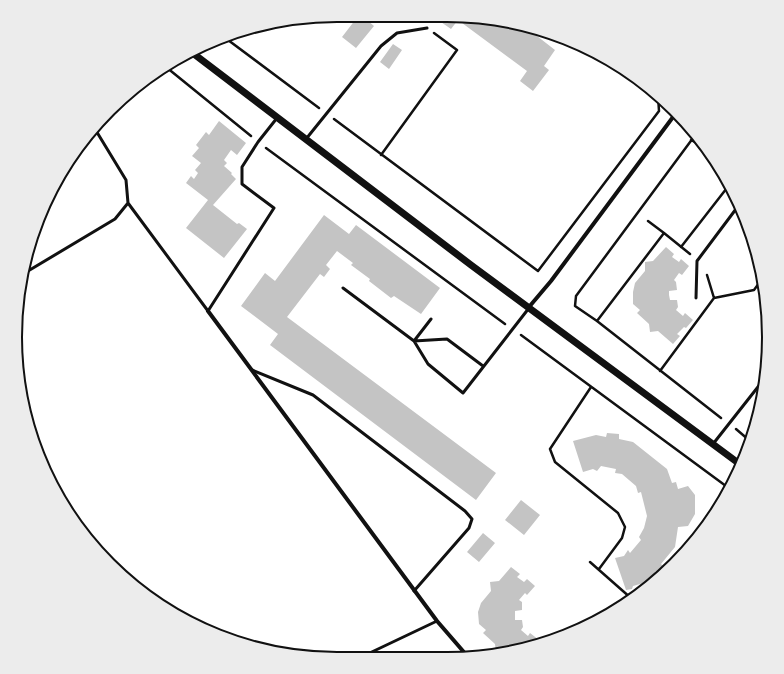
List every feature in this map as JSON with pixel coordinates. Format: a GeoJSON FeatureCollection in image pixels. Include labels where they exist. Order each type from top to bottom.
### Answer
{"type":"FeatureCollection","features":[{"type":"Feature","properties":{"kind":"street"},"geometry":{"type":"LineString","coordinates":[[196,55],[472,265],[736,462]]}},
{"type":"Feature","properties":{"kind":"street"},"geometry":{"type":"LineString","coordinates":[[529,307],[556,275],[673,117]]}},
{"type":"Feature","properties":{"kind":"street"},"geometry":{"type":"LineString","coordinates":[[208,311],[414,591],[463,651]]}},
{"type":"Feature","properties":{"kind":"lane"},"geometry":{"type":"LineString","coordinates":[[306,139],[381,46],[397,33],[427,28]]}},
{"type":"Feature","properties":{"kind":"lane"},"geometry":{"type":"LineString","coordinates":[[97,133],[126,180],[128,203],[208,311],[274,208],[242,184],[242,167],[258,142],[277,118]]}},
{"type":"Feature","properties":{"kind":"lane"},"geometry":{"type":"LineString","coordinates":[[29,270],[115,219],[128,203]]}},
{"type":"Feature","properties":{"kind":"lane"},"geometry":{"type":"LineString","coordinates":[[696,298],[697,261],[735,210]]}},
{"type":"Feature","properties":{"kind":"lane"},"geometry":{"type":"LineString","coordinates":[[343,288],[414,341],[428,364],[463,393],[529,307]]}},
{"type":"Feature","properties":{"kind":"lane"},"geometry":{"type":"LineString","coordinates":[[414,341],[431,318]]}},
{"type":"Feature","properties":{"kind":"lane"},"geometry":{"type":"LineString","coordinates":[[414,341],[447,339],[483,366]]}},
{"type":"Feature","properties":{"kind":"lane"},"geometry":{"type":"LineString","coordinates":[[250,369],[313,395],[465,511],[472,519],[469,528],[414,591]]}},
{"type":"Feature","properties":{"kind":"lane"},"geometry":{"type":"LineString","coordinates":[[713,444],[758,387]]}},
{"type":"Feature","properties":{"kind":"lane"},"geometry":{"type":"LineString","coordinates":[[372,652],[437,621]]}},
{"type":"Feature","properties":{"kind":"path"},"geometry":{"type":"LineString","coordinates":[[381,155],[457,50],[427,28]]}},
{"type":"Feature","properties":{"kind":"path"},"geometry":{"type":"LineString","coordinates":[[230,41],[538,271],[659,111],[658,103]]}},
{"type":"Feature","properties":{"kind":"path"},"geometry":{"type":"LineString","coordinates":[[170,70],[258,142],[725,485]]}},
{"type":"Feature","properties":{"kind":"path"},"geometry":{"type":"LineString","coordinates":[[694,142],[691,140],[576,296],[575,306],[597,321],[745,437]]}},
{"type":"Feature","properties":{"kind":"path"},"geometry":{"type":"LineString","coordinates":[[681,247],[725,190]]}},
{"type":"Feature","properties":{"kind":"path"},"geometry":{"type":"LineString","coordinates":[[648,221],[692,255]]}},
{"type":"Feature","properties":{"kind":"path"},"geometry":{"type":"LineString","coordinates":[[597,321],[664,233]]}},
{"type":"Feature","properties":{"kind":"path"},"geometry":{"type":"LineString","coordinates":[[706,270],[714,298]]}},
{"type":"Feature","properties":{"kind":"path"},"geometry":{"type":"LineString","coordinates":[[660,371],[714,298],[754,290],[757,285]]}},
{"type":"Feature","properties":{"kind":"path"},"geometry":{"type":"LineString","coordinates":[[591,387],[550,449],[555,462],[618,513],[625,527],[622,538],[598,570]]}},
{"type":"Feature","properties":{"kind":"path"},"geometry":{"type":"LineString","coordinates":[[590,562],[627,595]]}},
{"type":"Feature","properties":{"kind":"building"},"geometry":{"type":"Polygon","coordinates":[[[354,22],[369,22],[374,26],[356,48],[342,37],[354,22]]]}},
{"type":"Feature","properties":{"kind":"building"},"geometry":{"type":"Polygon","coordinates":[[[441,22],[456,22],[451,29],[441,22]]]}},
{"type":"Feature","properties":{"kind":"building"},"geometry":{"type":"Polygon","coordinates":[[[462,23],[508,28],[529,33],[536,35],[555,50],[544,66],[549,70],[533,91],[520,81],[527,71],[462,23]]]}},
{"type":"Feature","properties":{"kind":"building"},"geometry":{"type":"Polygon","coordinates":[[[393,44],[402,50],[389,69],[380,62],[393,44]]]}},
{"type":"Feature","properties":{"kind":"building"},"geometry":{"type":"Polygon","coordinates":[[[219,121],[246,143],[237,155],[231,150],[224,160],[227,163],[224,166],[236,179],[213,205],[237,224],[239,223],[247,229],[224,258],[186,228],[208,200],[186,183],[191,176],[194,179],[198,173],[195,170],[201,163],[192,156],[199,148],[196,145],[206,132],[209,135],[219,121]]]}},
{"type":"Feature","properties":{"kind":"building"},"geometry":{"type":"Polygon","coordinates":[[[324,215],[349,234],[356,225],[440,288],[421,314],[394,296],[391,298],[369,281],[370,279],[351,265],[353,263],[337,251],[326,265],[330,269],[324,277],[320,274],[287,317],[496,473],[476,500],[270,345],[278,334],[241,306],[265,273],[275,281],[324,215]]]}},
{"type":"Feature","properties":{"kind":"building"},"geometry":{"type":"Polygon","coordinates":[[[666,247],[674,254],[672,257],[679,262],[681,259],[689,266],[682,275],[679,273],[674,280],[676,282],[677,290],[669,291],[669,295],[670,300],[677,300],[678,307],[676,310],[683,316],[685,313],[693,320],[686,328],[684,327],[677,334],[680,336],[673,344],[658,331],[650,332],[649,324],[637,313],[640,310],[633,304],[635,283],[645,271],[645,262],[653,261],[666,247]]]}},
{"type":"Feature","properties":{"kind":"building"},"geometry":{"type":"Polygon","coordinates":[[[607,433],[619,434],[619,439],[633,442],[667,469],[672,483],[676,482],[678,489],[688,486],[695,495],[695,514],[688,526],[678,527],[675,547],[661,564],[663,566],[644,583],[633,586],[632,589],[626,590],[615,558],[624,556],[628,550],[630,553],[641,540],[639,537],[644,528],[647,516],[641,492],[638,493],[636,486],[622,474],[615,473],[616,469],[601,466],[597,471],[593,469],[583,472],[573,441],[596,435],[606,437],[607,433]]]}},
{"type":"Feature","properties":{"kind":"building"},"geometry":{"type":"Polygon","coordinates":[[[521,500],[540,515],[524,535],[505,520],[521,500]]]}},
{"type":"Feature","properties":{"kind":"building"},"geometry":{"type":"Polygon","coordinates":[[[483,533],[495,543],[479,562],[467,552],[483,533]]]}},
{"type":"Feature","properties":{"kind":"building"},"geometry":{"type":"Polygon","coordinates":[[[511,567],[520,574],[517,577],[524,582],[527,579],[535,586],[527,595],[525,593],[519,600],[522,602],[522,610],[515,611],[515,620],[522,620],[523,627],[521,630],[528,636],[530,633],[537,638],[495,648],[495,644],[483,633],[486,630],[479,624],[478,612],[481,603],[491,591],[490,582],[499,581],[511,567]]]}}]}
